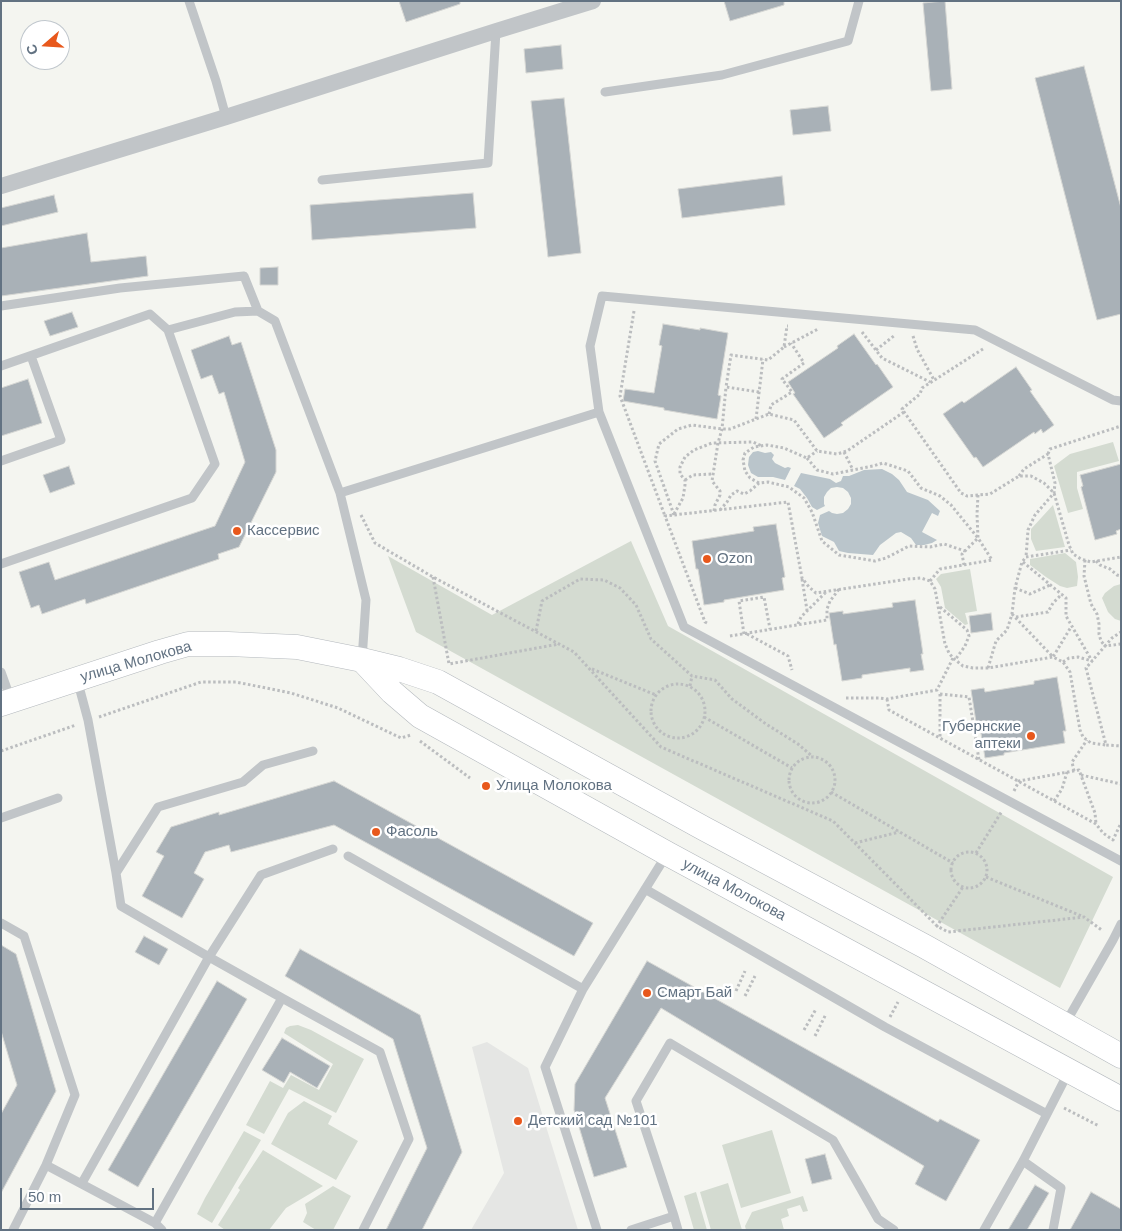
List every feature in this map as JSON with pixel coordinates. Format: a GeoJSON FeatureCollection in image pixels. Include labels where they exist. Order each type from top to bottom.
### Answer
{"type":"FeatureCollection","features":[{"type":"Feature","properties":{"kind":"street"},"geometry":{"type":"LineString","coordinates":[[1,186],[594,1]]}},
{"type":"Feature","properties":{"kind":"street","name":"улица Молокова"},"geometry":{"type":"LineString","coordinates":[[6,702],[188,644],[297,647],[399,669],[438,682],[695,824],[924,946],[1121,1056]]}},
{"type":"Feature","properties":{"kind":"street","name":"улица Молокова"},"geometry":{"type":"LineString","coordinates":[[362,660],[392,692],[420,716],[668,854],[1121,1099]]}},
{"type":"Feature","properties":{"kind":"lane"},"geometry":{"type":"LineString","coordinates":[[189,1],[226,117]]}},
{"type":"Feature","properties":{"kind":"lane"},"geometry":{"type":"LineString","coordinates":[[605,92],[722,75],[848,41],[859,1]]}},
{"type":"Feature","properties":{"kind":"lane"},"geometry":{"type":"LineString","coordinates":[[322,180],[488,163],[496,31]]}},
{"type":"Feature","properties":{"kind":"lane"},"geometry":{"type":"LineString","coordinates":[[1,306],[120,288],[244,276],[258,311]]}},
{"type":"Feature","properties":{"kind":"lane"},"geometry":{"type":"LineString","coordinates":[[1121,401],[1113,400],[975,330],[602,296],[590,346],[599,412],[684,628],[1121,861]]}},
{"type":"Feature","properties":{"kind":"lane"},"geometry":{"type":"LineString","coordinates":[[168,330],[235,312],[258,311],[275,321],[340,493],[366,600],[362,660]]}},
{"type":"Feature","properties":{"kind":"lane"},"geometry":{"type":"LineString","coordinates":[[1,366],[150,314],[168,330],[215,464],[192,498],[1,564]]}},
{"type":"Feature","properties":{"kind":"lane"},"geometry":{"type":"LineString","coordinates":[[1,461],[61,440],[30,356]]}},
{"type":"Feature","properties":{"kind":"lane"},"geometry":{"type":"LineString","coordinates":[[340,493],[599,412]]}},
{"type":"Feature","properties":{"kind":"lane"},"geometry":{"type":"LineString","coordinates":[[1,672],[6,702]]}},
{"type":"Feature","properties":{"kind":"lane"},"geometry":{"type":"LineString","coordinates":[[77,678],[88,720],[121,906],[380,1052],[409,1139],[363,1230]]}},
{"type":"Feature","properties":{"kind":"lane"},"geometry":{"type":"LineString","coordinates":[[116,873],[158,807],[242,782],[263,765],[313,751]]}},
{"type":"Feature","properties":{"kind":"lane"},"geometry":{"type":"LineString","coordinates":[[1,818],[58,798]]}},
{"type":"Feature","properties":{"kind":"lane"},"geometry":{"type":"LineString","coordinates":[[82,1184],[209,957],[261,875],[333,849]]}},
{"type":"Feature","properties":{"kind":"lane"},"geometry":{"type":"LineString","coordinates":[[597,1230],[545,1067],[583,989],[668,854]]}},
{"type":"Feature","properties":{"kind":"lane"},"geometry":{"type":"LineString","coordinates":[[348,856],[583,989]]}},
{"type":"Feature","properties":{"kind":"lane"},"geometry":{"type":"LineString","coordinates":[[645,889],[885,1027],[1047,1114]]}},
{"type":"Feature","properties":{"kind":"lane"},"geometry":{"type":"LineString","coordinates":[[1,923],[24,936],[75,1095],[46,1165],[13,1230]]}},
{"type":"Feature","properties":{"kind":"lane"},"geometry":{"type":"LineString","coordinates":[[1065,1024],[1117,941],[1121,924]]}},
{"type":"Feature","properties":{"kind":"lane"},"geometry":{"type":"LineString","coordinates":[[154,1222],[282,998]]}},
{"type":"Feature","properties":{"kind":"lane"},"geometry":{"type":"LineString","coordinates":[[678,1230],[636,1100],[670,1042],[833,1140],[878,1219],[894,1230]]}},
{"type":"Feature","properties":{"kind":"lane"},"geometry":{"type":"LineString","coordinates":[[984,1230],[1023,1161],[1069,1070]]}},
{"type":"Feature","properties":{"kind":"lane"},"geometry":{"type":"LineString","coordinates":[[1023,1161],[1061,1188],[1053,1230]]}},
{"type":"Feature","properties":{"kind":"lane"},"geometry":{"type":"LineString","coordinates":[[46,1165],[154,1222],[162,1230]]}},
{"type":"Feature","properties":{"kind":"lane"},"geometry":{"type":"LineString","coordinates":[[631,1230],[674,1216]]}},
{"type":"Feature","properties":{"kind":"path"},"geometry":{"type":"LineString","coordinates":[[634,311],[620,396],[705,622],[712,625]]}},
{"type":"Feature","properties":{"kind":"path"},"geometry":{"type":"LineString","coordinates":[[784,348],[787,326],[795,326]]}},
{"type":"Feature","properties":{"kind":"path"},"geometry":{"type":"LineString","coordinates":[[714,511],[720,496],[720,490],[712,481],[722,429],[731,354],[768,360],[792,343],[820,328],[811,327]]}},
{"type":"Feature","properties":{"kind":"path"},"geometry":{"type":"LineString","coordinates":[[870,331],[861,330],[882,358],[932,381]]}},
{"type":"Feature","properties":{"kind":"path"},"geometry":{"type":"LineString","coordinates":[[876,350],[898,334],[889,333]]}},
{"type":"Feature","properties":{"kind":"path"},"geometry":{"type":"LineString","coordinates":[[921,335],[912,335],[932,381]]}},
{"type":"Feature","properties":{"kind":"path"},"geometry":{"type":"LineString","coordinates":[[995,341],[922,388],[920,394],[902,409],[961,493],[967,496],[990,494],[1020,476],[1024,469],[1048,454],[1050,449],[1121,426]]}},
{"type":"Feature","properties":{"kind":"path"},"geometry":{"type":"LineString","coordinates":[[769,414],[771,405],[792,392],[782,378],[804,363],[792,343]]}},
{"type":"Feature","properties":{"kind":"path"},"geometry":{"type":"LineString","coordinates":[[756,419],[763,359]]}},
{"type":"Feature","properties":{"kind":"path"},"geometry":{"type":"LineString","coordinates":[[726,386],[759,392]]}},
{"type":"Feature","properties":{"kind":"path"},"geometry":{"type":"LineString","coordinates":[[807,458],[817,451],[837,454],[847,451],[904,412]]}},
{"type":"Feature","properties":{"kind":"path"},"geometry":{"type":"LineString","coordinates":[[674,515],[655,461],[659,444],[678,429],[692,425],[722,429],[730,428],[769,414],[794,420],[817,451]]}},
{"type":"Feature","properties":{"kind":"path"},"geometry":{"type":"LineString","coordinates":[[674,515],[683,498],[685,480],[680,474],[680,467],[685,457],[694,450],[712,443],[752,442],[762,446]]}},
{"type":"Feature","properties":{"kind":"path"},"geometry":{"type":"LineString","coordinates":[[930,581],[940,569],[992,560],[978,538],[951,505],[940,496],[921,488],[908,471],[883,463],[834,474],[817,470],[807,458],[784,448],[754,447],[744,453],[745,471],[750,478],[759,483],[768,482],[789,487],[804,498],[812,512],[822,541],[839,555],[875,560],[886,558],[909,546],[930,547],[944,544],[965,551]]}},
{"type":"Feature","properties":{"kind":"path"},"geometry":{"type":"LineString","coordinates":[[844,452],[853,470]]}},
{"type":"Feature","properties":{"kind":"path"},"geometry":{"type":"LineString","coordinates":[[1048,454],[1055,483],[1054,493],[1073,554],[1081,560],[1091,562],[1120,556]]}},
{"type":"Feature","properties":{"kind":"path"},"geometry":{"type":"LineString","coordinates":[[685,480],[692,475],[713,474]]}},
{"type":"Feature","properties":{"kind":"path"},"geometry":{"type":"LineString","coordinates":[[1020,476],[1031,476],[1044,483],[1054,493]]}},
{"type":"Feature","properties":{"kind":"path"},"geometry":{"type":"LineString","coordinates":[[720,510],[728,502],[731,495],[737,491],[744,494],[750,492],[759,483]]}},
{"type":"Feature","properties":{"kind":"path"},"geometry":{"type":"LineString","coordinates":[[988,668],[996,641],[1007,630],[1013,616],[1015,588],[1022,562],[1026,557],[1028,530],[1035,515],[1054,493]]}},
{"type":"Feature","properties":{"kind":"path"},"geometry":{"type":"LineString","coordinates":[[964,565],[962,554],[978,538],[976,514],[978,495]]}},
{"type":"Feature","properties":{"kind":"path"},"geometry":{"type":"LineString","coordinates":[[665,516],[788,502],[807,611]]}},
{"type":"Feature","properties":{"kind":"path"},"geometry":{"type":"LineString","coordinates":[[361,515],[375,543],[433,577],[574,652],[661,747],[833,821],[937,926],[948,932],[1084,917]]}},
{"type":"Feature","properties":{"kind":"path"},"geometry":{"type":"LineString","coordinates":[[1026,557],[1071,550]]}},
{"type":"Feature","properties":{"kind":"path"},"geometry":{"type":"LineString","coordinates":[[1085,560],[1085,584],[1091,604],[1097,614],[1101,641],[1105,646]]}},
{"type":"Feature","properties":{"kind":"path"},"geometry":{"type":"LineString","coordinates":[[1096,561],[1121,576]]}},
{"type":"Feature","properties":{"kind":"path"},"geometry":{"type":"LineString","coordinates":[[1022,562],[1066,598],[1066,616],[1092,661]]}},
{"type":"Feature","properties":{"kind":"path"},"geometry":{"type":"LineString","coordinates":[[433,577],[450,664],[559,644]]}},
{"type":"Feature","properties":{"kind":"path"},"geometry":{"type":"LineString","coordinates":[[802,578],[816,593],[908,579],[921,578],[930,581],[936,589],[945,644],[949,653],[963,666],[973,668],[988,668],[1053,657],[1072,626]]}},
{"type":"Feature","properties":{"kind":"path"},"geometry":{"type":"LineString","coordinates":[[536,632],[542,601],[580,579],[604,580],[620,588],[625,593],[636,605],[651,640],[692,676],[715,680],[732,699],[766,724],[798,744],[813,757]]}},
{"type":"Feature","properties":{"kind":"path"},"geometry":{"type":"LineString","coordinates":[[1015,588],[1030,594],[1050,585]]}},
{"type":"Feature","properties":{"kind":"path"},"geometry":{"type":"LineString","coordinates":[[725,632],[731,636],[827,620],[830,600],[839,589]]}},
{"type":"Feature","properties":{"kind":"path"},"geometry":{"type":"LineString","coordinates":[[798,625],[801,617],[827,591]]}},
{"type":"Feature","properties":{"kind":"path"},"geometry":{"type":"LineString","coordinates":[[1013,616],[1048,612],[1053,602],[1062,594]]}},
{"type":"Feature","properties":{"kind":"path"},"geometry":{"type":"LineString","coordinates":[[746,634],[739,601],[764,597],[770,630]]}},
{"type":"Feature","properties":{"kind":"path"},"geometry":{"type":"LineString","coordinates":[[939,607],[967,630],[969,636],[965,646],[954,659],[939,692],[940,738]]}},
{"type":"Feature","properties":{"kind":"path"},"geometry":{"type":"LineString","coordinates":[[1013,616],[1053,657],[1063,662],[1070,672],[1080,730],[1083,737],[1091,743],[1121,746]]}},
{"type":"Feature","properties":{"kind":"path"},"geometry":{"type":"LineString","coordinates":[[1106,745],[1086,668],[1112,638],[1121,632]]}},
{"type":"Feature","properties":{"kind":"path"},"geometry":{"type":"LineString","coordinates":[[746,634],[788,656],[792,670]]}},
{"type":"Feature","properties":{"kind":"path"},"geometry":{"type":"LineString","coordinates":[[1105,646],[1121,644]]}},
{"type":"Feature","properties":{"kind":"path"},"geometry":{"type":"LineString","coordinates":[[1063,662],[1069,658],[1078,657],[1092,661]]}},
{"type":"Feature","properties":{"kind":"path"},"geometry":{"type":"LineString","coordinates":[[590,669],[656,695]]}},
{"type":"Feature","properties":{"kind":"path"},"geometry":{"type":"LineString","coordinates":[[690,686],[692,676]]}},
{"type":"Feature","properties":{"kind":"path"},"geometry":{"type":"LineString","coordinates":[[1,751],[200,682],[236,682],[291,693],[338,708],[402,738],[411,735],[470,778]]}},
{"type":"Feature","properties":{"kind":"path"},"geometry":{"type":"LineString","coordinates":[[671,685],[690,686],[702,699],[705,708],[701,726],[688,736],[680,738],[664,734],[653,721],[651,712],[652,703],[656,695],[663,688],[671,685]]}},
{"type":"Feature","properties":{"kind":"path"},"geometry":{"type":"LineString","coordinates":[[843,698],[887,699],[939,692],[969,696],[979,760]]}},
{"type":"Feature","properties":{"kind":"path"},"geometry":{"type":"LineString","coordinates":[[887,699],[889,710],[1096,824]]}},
{"type":"Feature","properties":{"kind":"path"},"geometry":{"type":"LineString","coordinates":[[704,717],[792,768]]}},
{"type":"Feature","properties":{"kind":"path"},"geometry":{"type":"LineString","coordinates":[[1074,771],[1072,762],[1088,740]]}},
{"type":"Feature","properties":{"kind":"path"},"geometry":{"type":"LineString","coordinates":[[813,757],[827,763],[832,769],[834,785],[827,797],[821,801],[807,803],[795,796],[791,790],[789,775],[792,768],[798,762],[805,758],[813,757]]}},
{"type":"Feature","properties":{"kind":"path"},"geometry":{"type":"LineString","coordinates":[[1018,781],[1079,770],[1095,812],[1096,824],[1102,834],[1113,840],[1121,823]]}},
{"type":"Feature","properties":{"kind":"path"},"geometry":{"type":"LineString","coordinates":[[1054,801],[1062,790],[1066,772]]}},
{"type":"Feature","properties":{"kind":"path"},"geometry":{"type":"LineString","coordinates":[[1081,775],[1121,784]]}},
{"type":"Feature","properties":{"kind":"path"},"geometry":{"type":"LineString","coordinates":[[976,853],[1018,781]]}},
{"type":"Feature","properties":{"kind":"path"},"geometry":{"type":"LineString","coordinates":[[831,792],[953,863]]}},
{"type":"Feature","properties":{"kind":"path"},"geometry":{"type":"LineString","coordinates":[[855,843],[900,832]]}},
{"type":"Feature","properties":{"kind":"path"},"geometry":{"type":"LineString","coordinates":[[967,852],[976,853],[984,859],[987,865],[986,877],[983,882],[974,888],[963,887],[958,884],[952,875],[953,863],[961,854],[967,852]]}},
{"type":"Feature","properties":{"kind":"path"},"geometry":{"type":"LineString","coordinates":[[986,877],[1084,917],[1117,941]]}},
{"type":"Feature","properties":{"kind":"path"},"geometry":{"type":"LineString","coordinates":[[937,926],[963,887]]}},
{"type":"Feature","properties":{"kind":"path"},"geometry":{"type":"LineString","coordinates":[[736,991],[745,971]]}},
{"type":"Feature","properties":{"kind":"path"},"geometry":{"type":"LineString","coordinates":[[745,996],[756,976]]}},
{"type":"Feature","properties":{"kind":"path"},"geometry":{"type":"LineString","coordinates":[[804,1030],[816,1009]]}},
{"type":"Feature","properties":{"kind":"path"},"geometry":{"type":"LineString","coordinates":[[815,1036],[826,1014]]}},
{"type":"Feature","properties":{"kind":"path"},"geometry":{"type":"LineString","coordinates":[[1054,1102],[1099,1126]]}},
{"type":"Feature","properties":{"kind":"shaded area"},"geometry":{"type":"Polygon","coordinates":[[[1113,442],[1119,461],[1077,472],[1077,488],[1083,509],[1068,513],[1054,466],[1070,454],[1113,442]]]}},
{"type":"Feature","properties":{"kind":"shaded area"},"geometry":{"type":"Polygon","coordinates":[[[753,452],[771,452],[774,455],[772,459],[775,463],[785,468],[791,468],[785,480],[773,477],[758,477],[751,473],[748,465],[749,457],[753,452]]]}},
{"type":"Feature","properties":{"kind":"shaded area"},"geometry":{"type":"Polygon","coordinates":[[[882,469],[899,480],[907,492],[928,500],[940,511],[938,516],[932,513],[922,532],[937,540],[924,545],[916,545],[911,538],[901,532],[896,533],[880,545],[873,555],[839,551],[834,542],[822,536],[818,523],[820,515],[829,511],[837,514],[843,513],[848,509],[851,504],[851,498],[848,492],[843,488],[831,488],[824,497],[825,506],[817,510],[812,507],[800,489],[794,486],[801,473],[830,479],[836,483],[841,481],[843,476],[849,476],[864,470],[882,469]]]}},
{"type":"Feature","properties":{"kind":"shaded area"},"geometry":{"type":"Polygon","coordinates":[[[1053,505],[1065,547],[1036,551],[1031,539],[1031,529],[1053,505]]]}},
{"type":"Feature","properties":{"kind":"shaded area"},"geometry":{"type":"Polygon","coordinates":[[[631,541],[668,626],[1113,877],[1060,988],[416,632],[388,556],[492,615],[631,541]]]}},
{"type":"Feature","properties":{"kind":"shaded area"},"geometry":{"type":"Polygon","coordinates":[[[1065,553],[1076,562],[1077,586],[1067,588],[1060,586],[1030,565],[1030,559],[1065,553]]]}},
{"type":"Feature","properties":{"kind":"shaded area"},"geometry":{"type":"Polygon","coordinates":[[[970,569],[977,611],[965,613],[968,624],[965,625],[945,608],[941,587],[936,579],[941,574],[970,569]]]}},
{"type":"Feature","properties":{"kind":"shaded area"},"geometry":{"type":"Polygon","coordinates":[[[1121,584],[1121,621],[1115,619],[1108,612],[1102,598],[1114,586],[1121,584]]]}},
{"type":"Feature","properties":{"kind":"shaded area"},"geometry":{"type":"Polygon","coordinates":[[[298,1025],[311,1030],[364,1059],[336,1113],[289,1089],[264,1134],[246,1125],[270,1081],[283,1088],[291,1075],[319,1090],[333,1064],[284,1033],[286,1028],[298,1025]]]}},
{"type":"Feature","properties":{"kind":"shaded area","name":"Детский сад №101"},"geometry":{"type":"Polygon","coordinates":[[[487,1042],[528,1068],[578,1230],[471,1230],[504,1173],[472,1047],[487,1042]]]}},
{"type":"Feature","properties":{"kind":"shaded area"},"geometry":{"type":"Polygon","coordinates":[[[304,1101],[332,1116],[328,1124],[358,1141],[336,1180],[271,1144],[288,1113],[304,1101]]]}},
{"type":"Feature","properties":{"kind":"shaded area"},"geometry":{"type":"Polygon","coordinates":[[[772,1130],[791,1193],[741,1208],[722,1145],[772,1130]]]}},
{"type":"Feature","properties":{"kind":"shaded area"},"geometry":{"type":"Polygon","coordinates":[[[244,1131],[261,1140],[212,1223],[197,1214],[244,1131]]]}},
{"type":"Feature","properties":{"kind":"shaded area"},"geometry":{"type":"Polygon","coordinates":[[[263,1150],[323,1186],[286,1208],[269,1230],[225,1230],[218,1225],[240,1190],[238,1188],[263,1150]]]}},
{"type":"Feature","properties":{"kind":"shaded area"},"geometry":{"type":"Polygon","coordinates":[[[728,1183],[742,1230],[711,1230],[700,1192],[728,1183]]]}},
{"type":"Feature","properties":{"kind":"shaded area"},"geometry":{"type":"Polygon","coordinates":[[[333,1186],[351,1196],[333,1230],[316,1230],[303,1222],[307,1213],[305,1204],[333,1186]]]}},
{"type":"Feature","properties":{"kind":"shaded area"},"geometry":{"type":"Polygon","coordinates":[[[696,1192],[707,1230],[694,1230],[684,1196],[696,1192]]]}},
{"type":"Feature","properties":{"kind":"shaded area"},"geometry":{"type":"Polygon","coordinates":[[[803,1196],[808,1211],[803,1212],[800,1205],[787,1209],[789,1216],[781,1219],[784,1230],[746,1230],[745,1226],[752,1212],[803,1196]]]}},
{"type":"Feature","properties":{"kind":"building"},"geometry":{"type":"Polygon","coordinates":[[[399,1],[460,1],[460,4],[406,22],[399,1]]]}},
{"type":"Feature","properties":{"kind":"building"},"geometry":{"type":"Polygon","coordinates":[[[724,1],[784,1],[784,5],[730,21],[724,1]]]}},
{"type":"Feature","properties":{"kind":"building"},"geometry":{"type":"Polygon","coordinates":[[[945,1],[952,89],[931,91],[923,3],[945,1]]]}},
{"type":"Feature","properties":{"kind":"building"},"geometry":{"type":"Polygon","coordinates":[[[561,45],[563,69],[526,73],[524,49],[561,45]]]}},
{"type":"Feature","properties":{"kind":"building"},"geometry":{"type":"Polygon","coordinates":[[[1084,66],[1121,208],[1121,314],[1097,320],[1035,78],[1084,66]]]}},
{"type":"Feature","properties":{"kind":"building"},"geometry":{"type":"Polygon","coordinates":[[[564,98],[581,253],[548,257],[531,101],[564,98]]]}},
{"type":"Feature","properties":{"kind":"building"},"geometry":{"type":"Polygon","coordinates":[[[828,106],[831,131],[793,135],[790,110],[828,106]]]}},
{"type":"Feature","properties":{"kind":"building"},"geometry":{"type":"Polygon","coordinates":[[[782,176],[785,205],[682,218],[678,189],[782,176]]]}},
{"type":"Feature","properties":{"kind":"building"},"geometry":{"type":"Polygon","coordinates":[[[473,193],[476,228],[312,240],[310,205],[473,193]]]}},
{"type":"Feature","properties":{"kind":"building"},"geometry":{"type":"Polygon","coordinates":[[[54,195],[58,212],[1,226],[1,208],[54,195]]]}},
{"type":"Feature","properties":{"kind":"building"},"geometry":{"type":"Polygon","coordinates":[[[87,233],[91,262],[146,256],[148,276],[1,296],[1,248],[87,233]]]}},
{"type":"Feature","properties":{"kind":"building"},"geometry":{"type":"Polygon","coordinates":[[[278,267],[278,285],[260,285],[260,268],[278,267]]]}},
{"type":"Feature","properties":{"kind":"building"},"geometry":{"type":"Polygon","coordinates":[[[72,312],[78,327],[50,336],[44,321],[72,312]]]}},
{"type":"Feature","properties":{"kind":"building"},"geometry":{"type":"Polygon","coordinates":[[[663,324],[728,333],[718,395],[721,396],[717,419],[623,401],[625,389],[654,393],[662,346],[659,345],[663,324]]]}},
{"type":"Feature","properties":{"kind":"building"},"geometry":{"type":"Polygon","coordinates":[[[854,334],[893,387],[841,423],[843,425],[824,438],[793,394],[795,393],[788,382],[838,348],[837,346],[854,334]]]}},
{"type":"Feature","properties":{"kind":"building"},"geometry":{"type":"Polygon","coordinates":[[[229,336],[232,345],[241,342],[276,450],[276,472],[239,547],[218,554],[219,559],[86,604],[85,599],[42,614],[39,605],[31,608],[19,572],[49,562],[55,580],[215,526],[245,462],[224,392],[219,394],[212,375],[201,379],[191,350],[229,336]]]}},
{"type":"Feature","properties":{"kind":"building"},"geometry":{"type":"Polygon","coordinates":[[[1016,367],[1054,425],[1043,433],[1041,429],[1035,434],[1034,432],[983,467],[976,457],[974,458],[943,414],[962,401],[964,403],[1016,367]]]}},
{"type":"Feature","properties":{"kind":"building"},"geometry":{"type":"Polygon","coordinates":[[[28,379],[42,423],[1,436],[1,388],[28,379]]]}},
{"type":"Feature","properties":{"kind":"building"},"geometry":{"type":"Polygon","coordinates":[[[1121,464],[1121,529],[1116,531],[1117,534],[1095,540],[1081,487],[1083,486],[1080,475],[1121,464]]]}},
{"type":"Feature","properties":{"kind":"building"},"geometry":{"type":"Polygon","coordinates":[[[69,466],[75,484],[50,493],[43,475],[69,466]]]}},
{"type":"Feature","properties":{"kind":"building"},"geometry":{"type":"Polygon","coordinates":[[[776,524],[785,577],[782,578],[784,590],[704,605],[692,541],[754,531],[753,527],[776,524]]]}},
{"type":"Feature","properties":{"kind":"building"},"geometry":{"type":"Polygon","coordinates":[[[915,600],[924,670],[910,672],[910,668],[862,675],[862,678],[842,681],[829,613],[843,611],[843,614],[893,607],[892,603],[915,600]]]}},
{"type":"Feature","properties":{"kind":"building"},"geometry":{"type":"Polygon","coordinates":[[[991,613],[993,630],[971,633],[969,616],[991,613]]]}},
{"type":"Feature","properties":{"kind":"building"},"geometry":{"type":"Polygon","coordinates":[[[1057,677],[1066,731],[1063,731],[1065,743],[985,758],[979,721],[976,722],[971,690],[984,688],[985,692],[1034,684],[1034,681],[1057,677]]]}},
{"type":"Feature","properties":{"kind":"building"},"geometry":{"type":"Polygon","coordinates":[[[334,781],[593,923],[574,956],[334,825],[231,852],[229,845],[205,852],[194,873],[204,879],[182,918],[142,896],[164,856],[156,852],[171,827],[334,781]]]}},
{"type":"Feature","properties":{"kind":"building"},"geometry":{"type":"Polygon","coordinates":[[[144,936],[168,949],[159,965],[135,952],[144,936]]]}},
{"type":"Feature","properties":{"kind":"building"},"geometry":{"type":"Polygon","coordinates":[[[1,945],[16,954],[56,1091],[1,1193],[1,1114],[17,1085],[1,1031],[1,945]]]}},
{"type":"Feature","properties":{"kind":"building"},"geometry":{"type":"Polygon","coordinates":[[[300,949],[420,1015],[462,1152],[422,1230],[386,1230],[427,1148],[393,1039],[285,976],[300,949]]]}},
{"type":"Feature","properties":{"kind":"building"},"geometry":{"type":"Polygon","coordinates":[[[647,961],[938,1122],[940,1119],[980,1140],[946,1201],[915,1184],[924,1166],[661,1008],[605,1098],[627,1167],[594,1177],[574,1110],[575,1084],[647,961]]]}},
{"type":"Feature","properties":{"kind":"building"},"geometry":{"type":"Polygon","coordinates":[[[217,981],[247,999],[138,1187],[108,1170],[217,981]]]}},
{"type":"Feature","properties":{"kind":"building"},"geometry":{"type":"Polygon","coordinates":[[[282,1038],[330,1066],[317,1088],[290,1072],[284,1083],[262,1070],[282,1038]]]}},
{"type":"Feature","properties":{"kind":"building"},"geometry":{"type":"Polygon","coordinates":[[[825,1154],[832,1179],[812,1184],[805,1159],[825,1154]]]}},
{"type":"Feature","properties":{"kind":"building"},"geometry":{"type":"Polygon","coordinates":[[[1035,1185],[1049,1193],[1027,1230],[1008,1230],[1035,1185]]]}},
{"type":"Feature","properties":{"kind":"building"},"geometry":{"type":"Polygon","coordinates":[[[1091,1192],[1121,1209],[1121,1230],[1070,1230],[1091,1192]]]}},
{"type":"Feature","properties":{"kind":"place","name":"Кассервис"},"geometry":{"type":"Point","coordinates":[237,531]}},
{"type":"Feature","properties":{"kind":"place","name":"Ozon"},"geometry":{"type":"Point","coordinates":[707,559]}},
{"type":"Feature","properties":{"kind":"place","name":"Губернские аптеки"},"geometry":{"type":"Point","coordinates":[1031,736]}},
{"type":"Feature","properties":{"kind":"place","name":"Улица Молокова"},"geometry":{"type":"Point","coordinates":[486,786]}},
{"type":"Feature","properties":{"kind":"place","name":"Фасоль"},"geometry":{"type":"Point","coordinates":[376,832]}},
{"type":"Feature","properties":{"kind":"place","name":"Смарт Бай"},"geometry":{"type":"Point","coordinates":[647,993]}},
{"type":"Feature","properties":{"kind":"place","name":"Детский сад №101"},"geometry":{"type":"Point","coordinates":[518,1121]}}]}
